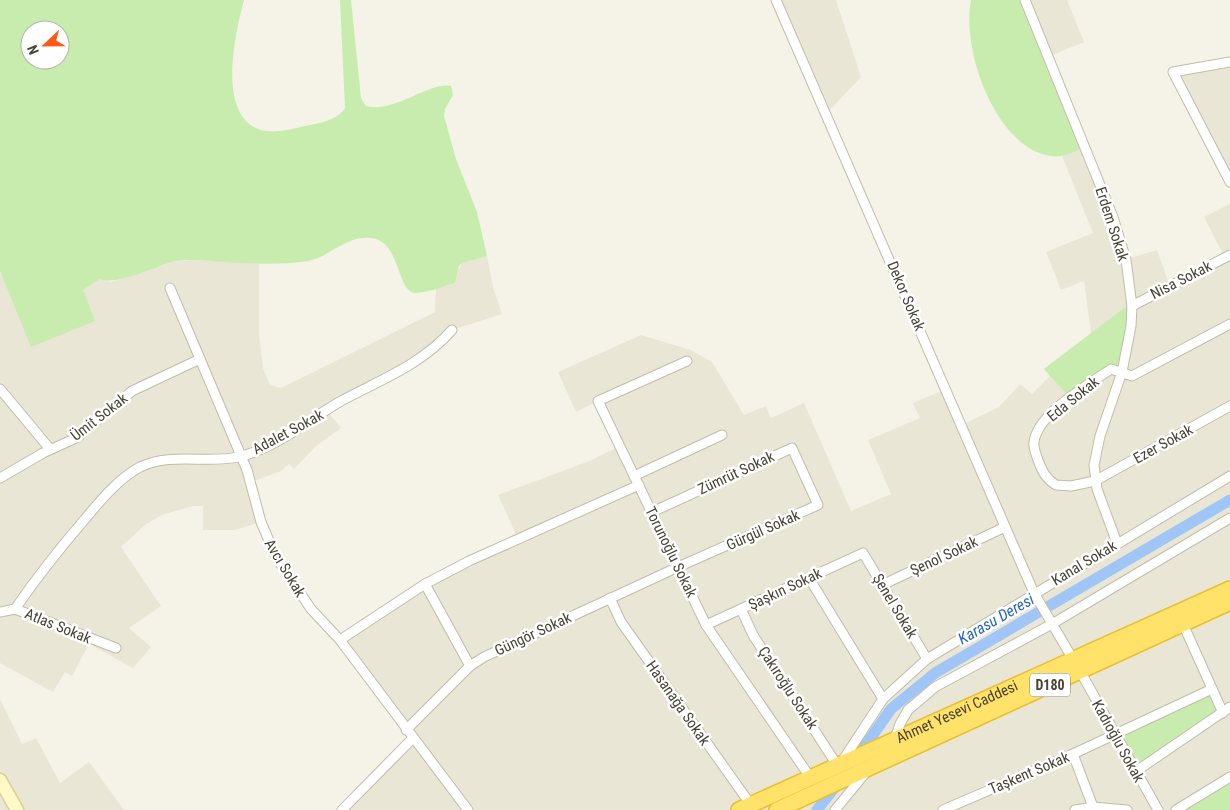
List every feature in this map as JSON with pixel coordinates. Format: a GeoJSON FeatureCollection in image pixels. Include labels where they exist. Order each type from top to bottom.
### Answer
{"type":"FeatureCollection","features":[{"type":"Feature","properties":{"kind":"highway","name":"Ahmet Yesevi Caddesi"},"geometry":{"type":"LineString","coordinates":[[777,810],[803,803],[870,767],[1230,590]]}},
{"type":"Feature","properties":{"kind":"highway","name":"Ahmet Yesevi Caddesi"},"geometry":{"type":"LineString","coordinates":[[745,807],[895,739],[1183,624],[1230,602]]}},
{"type":"Feature","properties":{"kind":"street","name":"Dekor Sokak"},"geometry":{"type":"LineString","coordinates":[[776,0],[1034,593],[1052,624]]}},
{"type":"Feature","properties":{"kind":"street","name":"Erdem Sokak"},"geometry":{"type":"LineString","coordinates":[[1026,0],[1120,238],[1132,306],[1122,372],[1096,454],[1095,481],[1117,543]]}},
{"type":"Feature","properties":{"kind":"street"},"geometry":{"type":"LineString","coordinates":[[1230,62],[1173,72],[1230,182]]}},
{"type":"Feature","properties":{"kind":"street","name":"Nisa Sokak"},"geometry":{"type":"LineString","coordinates":[[1132,306],[1230,255]]}},
{"type":"Feature","properties":{"kind":"street","name":"Avcı Sokak"},"geometry":{"type":"LineString","coordinates":[[170,288],[241,456],[254,492],[261,522],[276,557],[311,609],[340,640],[468,810]]}},
{"type":"Feature","properties":{"kind":"street"},"geometry":{"type":"LineString","coordinates":[[1122,372],[1132,376],[1230,324]]}},
{"type":"Feature","properties":{"kind":"street","name":"Adalet Sokak"},"geometry":{"type":"LineString","coordinates":[[15,609],[43,569],[102,500],[130,474],[141,467],[165,460],[241,456],[302,427],[340,402],[410,366],[437,347],[452,330]]}},
{"type":"Feature","properties":{"kind":"street","name":"Ümit Sokak"},"geometry":{"type":"LineString","coordinates":[[0,478],[50,449],[76,438],[132,391],[200,359]]}},
{"type":"Feature","properties":{"kind":"street","name":"Torunoğlu Sokak"},"geometry":{"type":"LineString","coordinates":[[686,361],[598,401],[706,625],[810,777]]}},
{"type":"Feature","properties":{"kind":"street","name":"Eda Sokak"},"geometry":{"type":"LineString","coordinates":[[1095,481],[1072,486],[1056,485],[1044,474],[1033,443],[1042,423],[1070,398],[1111,368],[1122,372]]}},
{"type":"Feature","properties":{"kind":"street"},"geometry":{"type":"LineString","coordinates":[[0,389],[50,449]]}},
{"type":"Feature","properties":{"kind":"street","name":"Ezer Sokak"},"geometry":{"type":"LineString","coordinates":[[1095,481],[1230,406]]}},
{"type":"Feature","properties":{"kind":"street"},"geometry":{"type":"LineString","coordinates":[[634,476],[722,435]]}},
{"type":"Feature","properties":{"kind":"street","name":"Zümrüt Sokak"},"geometry":{"type":"LineString","coordinates":[[652,512],[792,448],[805,476]]}},
{"type":"Feature","properties":{"kind":"street","name":"Gürgül Sokak"},"geometry":{"type":"LineString","coordinates":[[678,567],[818,505],[805,476]]}},
{"type":"Feature","properties":{"kind":"street","name":"Kanal Sokak"},"geometry":{"type":"LineString","coordinates":[[839,764],[883,698],[927,660],[1034,593],[1230,476]]}},
{"type":"Feature","properties":{"kind":"street"},"geometry":{"type":"LineString","coordinates":[[340,640],[424,584],[469,561],[639,485]]}},
{"type":"Feature","properties":{"kind":"street"},"geometry":{"type":"LineString","coordinates":[[895,739],[903,716],[926,694],[1052,624],[1230,518]]}},
{"type":"Feature","properties":{"kind":"street","name":"Şenol Sokak"},"geometry":{"type":"LineString","coordinates":[[882,585],[1005,527]]}},
{"type":"Feature","properties":{"kind":"street","name":"Şenel Sokak"},"geometry":{"type":"LineString","coordinates":[[863,554],[927,660]]}},
{"type":"Feature","properties":{"kind":"street","name":"Şaşkın Sokak"},"geometry":{"type":"LineString","coordinates":[[706,625],[863,554]]}},
{"type":"Feature","properties":{"kind":"street","name":"Güngör Sokak"},"geometry":{"type":"LineString","coordinates":[[406,730],[470,666],[484,657],[678,567]]}},
{"type":"Feature","properties":{"kind":"street"},"geometry":{"type":"LineString","coordinates":[[809,578],[883,698]]}},
{"type":"Feature","properties":{"kind":"street"},"geometry":{"type":"LineString","coordinates":[[424,584],[470,666]]}},
{"type":"Feature","properties":{"kind":"street","name":"Hasanağa Sokak"},"geometry":{"type":"LineString","coordinates":[[610,598],[621,622],[745,807]]}},
{"type":"Feature","properties":{"kind":"street","name":"Atlas Sokak"},"geometry":{"type":"LineString","coordinates":[[0,612],[15,609],[116,648]]}},
{"type":"Feature","properties":{"kind":"street","name":"Çakıroğlu Sokak"},"geometry":{"type":"LineString","coordinates":[[741,609],[753,635],[839,764]]}},
{"type":"Feature","properties":{"kind":"street","name":"Kadıoğlu Sokak"},"geometry":{"type":"LineString","coordinates":[[1052,624],[1158,810]]}},
{"type":"Feature","properties":{"kind":"street"},"geometry":{"type":"LineString","coordinates":[[1135,772],[1226,710],[1212,689],[1183,624]]}},
{"type":"Feature","properties":{"kind":"street","name":"Taşkent Sokak"},"geometry":{"type":"LineString","coordinates":[[943,810],[1073,754],[1212,689]]}},
{"type":"Feature","properties":{"kind":"street"},"geometry":{"type":"LineString","coordinates":[[342,810],[413,738]]}},
{"type":"Feature","properties":{"kind":"street"},"geometry":{"type":"LineString","coordinates":[[1073,754],[1093,807]]}},
{"type":"Feature","properties":{"kind":"street"},"geometry":{"type":"LineString","coordinates":[[835,810],[870,767]]}},
{"type":"Feature","properties":{"kind":"street"},"geometry":{"type":"LineString","coordinates":[[1176,810],[1230,777]]}},
{"type":"Feature","properties":{"kind":"street"},"geometry":{"type":"LineString","coordinates":[[0,780],[13,808]]}},
{"type":"Feature","properties":{"kind":"street"},"geometry":{"type":"LineString","coordinates":[[1075,810],[1093,807],[1126,810]]}},
{"type":"Feature","properties":{"kind":"shaded area"},"geometry":{"type":"Polygon","coordinates":[[[776,0],[836,0],[861,77],[827,113],[776,0]]]}},
{"type":"Feature","properties":{"kind":"shaded area"},"geometry":{"type":"Polygon","coordinates":[[[1025,0],[1067,0],[1084,42],[1048,57],[1025,0]]]}},
{"type":"Feature","properties":{"kind":"shaded area"},"geometry":{"type":"Polygon","coordinates":[[[1230,62],[1230,182],[1173,72],[1230,62]]]}},
{"type":"Feature","properties":{"kind":"shaded area"},"geometry":{"type":"Polygon","coordinates":[[[1085,147],[1126,259],[1157,250],[1170,286],[1225,258],[1204,217],[1230,204],[1230,810],[342,810],[413,738],[340,640],[425,584],[518,539],[498,495],[587,462],[620,446],[598,401],[576,412],[558,372],[641,335],[691,350],[712,362],[744,415],[766,406],[771,418],[804,403],[851,511],[891,494],[868,440],[920,418],[913,403],[946,389],[962,425],[999,407],[1020,384],[1032,394],[1050,376],[1044,369],[1091,333],[1084,281],[1061,290],[1046,252],[1093,233],[1062,156],[1085,147]]]}},
{"type":"Feature","properties":{"kind":"shaded area"},"geometry":{"type":"Polygon","coordinates":[[[487,256],[493,287],[502,314],[452,330],[437,347],[327,411],[341,428],[316,446],[294,469],[289,464],[281,471],[251,482],[261,522],[234,530],[203,530],[203,506],[193,506],[162,515],[146,524],[121,547],[161,606],[129,628],[151,647],[133,668],[89,644],[72,676],[65,672],[53,692],[0,663],[0,271],[32,347],[83,290],[100,279],[111,282],[173,262],[191,260],[259,263],[259,334],[263,368],[270,385],[281,388],[435,312],[436,288],[452,284],[462,263],[487,256]]]}},
{"type":"Feature","properties":{"kind":"shaded area"},"geometry":{"type":"Polygon","coordinates":[[[0,699],[22,744],[36,738],[60,783],[89,762],[124,810],[0,810],[0,699]]]}},
{"type":"Feature","properties":{"kind":"green space"},"geometry":{"type":"Polygon","coordinates":[[[0,0],[244,0],[234,49],[233,88],[237,105],[244,119],[261,130],[273,132],[326,121],[337,116],[345,108],[340,0],[351,0],[361,98],[366,106],[388,106],[433,88],[451,86],[453,95],[445,109],[444,116],[456,159],[477,212],[487,256],[462,263],[459,266],[455,282],[452,284],[419,293],[409,290],[404,284],[393,256],[387,247],[380,241],[370,238],[353,240],[316,259],[308,261],[266,264],[198,260],[178,261],[125,278],[115,280],[100,279],[83,290],[95,321],[31,347],[0,271],[0,0]]]}},
{"type":"Feature","properties":{"kind":"green space"},"geometry":{"type":"Polygon","coordinates":[[[971,0],[1025,0],[1085,147],[1060,156],[1051,156],[1031,149],[1013,135],[998,116],[986,93],[977,69],[971,44],[969,20],[971,0]]]}},
{"type":"Feature","properties":{"kind":"green space"},"geometry":{"type":"Polygon","coordinates":[[[1132,302],[1122,372],[1111,369],[1070,398],[1044,369],[1132,302]]]}},
{"type":"Feature","properties":{"kind":"green space"},"geometry":{"type":"Polygon","coordinates":[[[1212,689],[1223,713],[1135,772],[1115,735],[1212,689]]]}},
{"type":"Feature","properties":{"kind":"green space"},"geometry":{"type":"Polygon","coordinates":[[[1230,777],[1230,810],[1176,810],[1230,777]]]}},
{"type":"Feature","properties":{"kind":"waterway","name":"Karasu Deresi"},"geometry":{"type":"LineString","coordinates":[[858,756],[891,709],[935,673],[1230,500]]}},
{"type":"Feature","properties":{"kind":"waterway","name":"Karasu Deresi"},"geometry":{"type":"LineString","coordinates":[[817,810],[838,783]]}}]}
